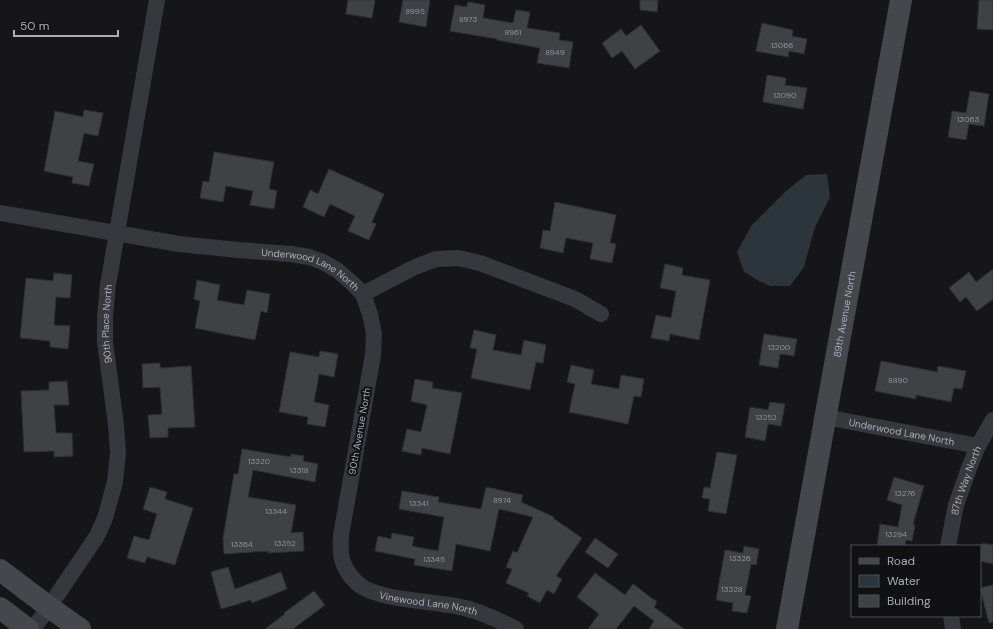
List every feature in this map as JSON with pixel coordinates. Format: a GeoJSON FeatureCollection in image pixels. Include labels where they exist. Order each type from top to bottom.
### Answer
{"type":"FeatureCollection","features":[{"type":"Feature","properties":{"kind":"street","name":"90th Place North"},"geometry":{"type":"LineString","coordinates":[[33,629],[97,536],[105,518],[115,482],[118,453],[116,424],[105,341],[105,318],[108,285],[157,0]]}},
{"type":"Feature","properties":{"kind":"street","name":"89th Avenue North"},"geometry":{"type":"LineString","coordinates":[[787,629],[901,0]]}},
{"type":"Feature","properties":{"kind":"street","name":"Underwood Lane North"},"geometry":{"type":"LineString","coordinates":[[0,213],[180,244],[309,257],[323,262],[337,270],[363,294],[415,267],[436,259],[458,258],[480,263],[575,299],[601,314]]}},
{"type":"Feature","properties":{"kind":"street","name":"90th Avenue North"},"geometry":{"type":"LineString","coordinates":[[346,569],[340,546],[341,535],[373,355],[374,334],[370,314],[363,294]]}},
{"type":"Feature","properties":{"kind":"street","name":"Underwood Lane North"},"geometry":{"type":"LineString","coordinates":[[825,417],[978,446]]}},
{"type":"Feature","properties":{"kind":"street","name":"87th Way North"},"geometry":{"type":"LineString","coordinates":[[948,545],[956,505],[978,446],[993,420]]}},
{"type":"Feature","properties":{"kind":"street","name":"Vinewood Lane North"},"geometry":{"type":"LineString","coordinates":[[346,569],[353,579],[363,588],[373,593],[457,607],[477,612],[499,620],[516,629]]}},
{"type":"Feature","properties":{"kind":"street"},"geometry":{"type":"LineString","coordinates":[[0,570],[80,629]]}},
{"type":"Feature","properties":{"kind":"street"},"geometry":{"type":"LineString","coordinates":[[0,608],[28,629]]}},
{"type":"Feature","properties":{"kind":"street"},"geometry":{"type":"LineString","coordinates":[[951,617],[953,629]]}},
{"type":"Feature","properties":{"kind":"water"},"geometry":{"type":"Polygon","coordinates":[[[827,174],[830,197],[815,227],[804,267],[790,286],[770,286],[744,272],[737,252],[751,226],[785,192],[806,175],[827,174]]]}},
{"type":"Feature","properties":{"kind":"building"},"geometry":{"type":"Polygon","coordinates":[[[348,0],[375,0],[372,18],[346,14],[348,0]]]}},
{"type":"Feature","properties":{"kind":"building"},"geometry":{"type":"Polygon","coordinates":[[[403,0],[430,0],[426,27],[399,22],[403,0]]]}},
{"type":"Feature","properties":{"kind":"building"},"geometry":{"type":"Polygon","coordinates":[[[640,0],[658,0],[657,12],[640,10],[640,0]]]}},
{"type":"Feature","properties":{"kind":"building"},"geometry":{"type":"Polygon","coordinates":[[[979,0],[993,0],[993,30],[977,29],[979,0]]]}},
{"type":"Feature","properties":{"kind":"building"},"geometry":{"type":"Polygon","coordinates":[[[468,2],[485,5],[483,18],[513,23],[516,10],[530,12],[527,28],[560,33],[559,40],[573,42],[569,68],[537,63],[540,48],[450,31],[455,5],[467,7],[468,2]]]}},
{"type":"Feature","properties":{"kind":"building"},"geometry":{"type":"Polygon","coordinates":[[[762,23],[793,30],[792,36],[807,39],[804,54],[789,51],[788,57],[756,51],[762,23]]]}},
{"type":"Feature","properties":{"kind":"building"},"geometry":{"type":"Polygon","coordinates":[[[641,25],[660,51],[635,69],[622,51],[612,58],[602,43],[621,29],[626,36],[641,25]]]}},
{"type":"Feature","properties":{"kind":"building"},"geometry":{"type":"Polygon","coordinates":[[[767,75],[786,78],[785,85],[807,88],[803,109],[763,102],[767,75]]]}},
{"type":"Feature","properties":{"kind":"building"},"geometry":{"type":"Polygon","coordinates":[[[970,91],[989,94],[984,126],[969,124],[966,140],[948,137],[952,111],[966,113],[970,91]]]}},
{"type":"Feature","properties":{"kind":"building"},"geometry":{"type":"Polygon","coordinates":[[[84,110],[103,113],[98,136],[84,133],[78,161],[94,164],[89,186],[72,183],[73,177],[44,171],[55,111],[83,117],[84,110]]]}},
{"type":"Feature","properties":{"kind":"building"},"geometry":{"type":"Polygon","coordinates":[[[214,152],[274,162],[269,189],[277,191],[274,209],[250,205],[253,191],[226,186],[223,202],[200,198],[203,181],[209,182],[214,152]]]}},
{"type":"Feature","properties":{"kind":"building"},"geometry":{"type":"Polygon","coordinates":[[[329,169],[384,194],[372,222],[376,224],[369,240],[348,231],[355,216],[330,204],[324,217],[303,207],[310,190],[318,194],[329,169]]]}},
{"type":"Feature","properties":{"kind":"building"},"geometry":{"type":"Polygon","coordinates":[[[555,202],[616,215],[610,243],[616,244],[612,263],[590,259],[593,243],[566,238],[563,253],[540,248],[543,230],[550,231],[555,202]]]}},
{"type":"Feature","properties":{"kind":"building"},"geometry":{"type":"Polygon","coordinates":[[[665,264],[683,268],[682,275],[710,280],[699,340],[670,334],[669,341],[651,338],[656,315],[671,318],[676,291],[660,288],[665,264]]]}},
{"type":"Feature","properties":{"kind":"building"},"geometry":{"type":"Polygon","coordinates":[[[993,269],[993,299],[977,311],[966,297],[960,302],[949,288],[969,272],[976,282],[993,269]]]}},
{"type":"Feature","properties":{"kind":"building"},"geometry":{"type":"Polygon","coordinates":[[[54,273],[72,275],[70,298],[56,297],[54,325],[70,326],[68,349],[50,347],[50,341],[20,338],[26,278],[53,281],[54,273]]]}},
{"type":"Feature","properties":{"kind":"building"},"geometry":{"type":"Polygon","coordinates":[[[197,280],[220,285],[217,300],[244,305],[247,290],[270,294],[267,313],[261,311],[255,340],[195,328],[200,301],[194,299],[197,280]]]}},
{"type":"Feature","properties":{"kind":"building"},"geometry":{"type":"Polygon","coordinates":[[[474,330],[496,335],[493,350],[521,355],[524,340],[546,345],[543,363],[536,362],[530,390],[471,378],[477,349],[470,348],[474,330]]]}},
{"type":"Feature","properties":{"kind":"building"},"geometry":{"type":"Polygon","coordinates":[[[764,334],[797,339],[794,356],[780,354],[778,368],[759,365],[764,334]]]}},
{"type":"Feature","properties":{"kind":"building"},"geometry":{"type":"Polygon","coordinates":[[[320,351],[338,354],[334,377],[319,374],[314,402],[329,405],[325,427],[307,424],[308,417],[279,412],[290,352],[319,357],[320,351]]]}},
{"type":"Feature","properties":{"kind":"building"},"geometry":{"type":"Polygon","coordinates":[[[881,361],[937,372],[938,366],[966,371],[962,389],[954,388],[951,402],[916,395],[916,399],[875,391],[881,361]]]}},
{"type":"Feature","properties":{"kind":"building"},"geometry":{"type":"Polygon","coordinates":[[[160,363],[160,368],[191,366],[195,427],[168,428],[168,437],[150,438],[148,415],[162,414],[160,387],[143,388],[142,364],[160,363]]]}},
{"type":"Feature","properties":{"kind":"building"},"geometry":{"type":"Polygon","coordinates":[[[571,365],[594,370],[591,384],[619,389],[621,375],[644,379],[641,397],[634,396],[628,424],[569,412],[575,384],[567,382],[571,365]]]}},
{"type":"Feature","properties":{"kind":"building"},"geometry":{"type":"Polygon","coordinates":[[[415,379],[433,382],[432,388],[462,393],[450,454],[422,448],[421,455],[402,451],[407,429],[421,432],[427,405],[411,401],[415,379]]]}},
{"type":"Feature","properties":{"kind":"building"},"geometry":{"type":"Polygon","coordinates":[[[67,381],[69,405],[54,405],[56,433],[72,433],[73,456],[54,457],[54,451],[24,452],[21,391],[49,390],[49,382],[67,381]]]}},
{"type":"Feature","properties":{"kind":"building"},"geometry":{"type":"Polygon","coordinates":[[[770,402],[785,404],[781,426],[768,424],[765,441],[745,437],[750,407],[768,410],[770,402]]]}},
{"type":"Feature","properties":{"kind":"building"},"geometry":{"type":"Polygon","coordinates":[[[242,449],[291,457],[291,454],[304,456],[303,461],[318,464],[315,482],[253,470],[248,497],[296,505],[291,533],[303,532],[304,551],[268,553],[268,551],[224,554],[223,538],[234,474],[238,474],[242,449]]]}},
{"type":"Feature","properties":{"kind":"building"},"geometry":{"type":"Polygon","coordinates":[[[717,452],[737,455],[726,514],[708,511],[710,499],[702,498],[704,487],[710,488],[717,452]]]}},
{"type":"Feature","properties":{"kind":"building"},"geometry":{"type":"Polygon","coordinates":[[[894,477],[924,486],[913,524],[915,525],[912,541],[906,540],[905,545],[877,545],[880,524],[898,527],[902,505],[887,500],[894,477]]]}},
{"type":"Feature","properties":{"kind":"building"},"geometry":{"type":"Polygon","coordinates":[[[150,487],[167,492],[165,499],[193,508],[175,565],[147,557],[145,563],[127,558],[134,536],[149,540],[157,514],[143,509],[150,487]]]}},
{"type":"Feature","properties":{"kind":"building"},"geometry":{"type":"Polygon","coordinates":[[[486,487],[523,495],[521,502],[554,517],[553,518],[582,538],[556,576],[562,579],[554,594],[547,590],[540,603],[527,596],[529,593],[506,583],[512,569],[506,567],[513,551],[517,553],[533,517],[499,509],[490,551],[456,544],[452,571],[414,565],[415,559],[375,551],[378,536],[391,539],[392,533],[414,537],[412,546],[438,551],[444,517],[399,509],[402,491],[439,497],[438,502],[481,509],[486,487]]]}},
{"type":"Feature","properties":{"kind":"building"},"geometry":{"type":"Polygon","coordinates":[[[595,538],[618,554],[608,568],[585,552],[595,538]]]}},
{"type":"Feature","properties":{"kind":"building"},"geometry":{"type":"Polygon","coordinates":[[[982,543],[993,545],[993,564],[981,561],[982,543]]]}},
{"type":"Feature","properties":{"kind":"building"},"geometry":{"type":"Polygon","coordinates":[[[744,546],[759,549],[756,565],[751,564],[745,595],[751,596],[747,613],[732,611],[733,603],[716,600],[725,550],[743,553],[744,546]]]}},
{"type":"Feature","properties":{"kind":"building"},"geometry":{"type":"Polygon","coordinates":[[[228,567],[235,589],[281,572],[287,589],[252,603],[251,600],[221,609],[211,572],[228,567]]]}},
{"type":"Feature","properties":{"kind":"building"},"geometry":{"type":"Polygon","coordinates":[[[595,573],[625,595],[633,584],[657,602],[654,607],[684,629],[649,629],[654,621],[634,606],[616,629],[588,629],[599,614],[577,597],[595,573]]]}},
{"type":"Feature","properties":{"kind":"building"},"geometry":{"type":"Polygon","coordinates":[[[993,585],[993,622],[989,623],[981,588],[993,585]]]}},
{"type":"Feature","properties":{"kind":"building"},"geometry":{"type":"Polygon","coordinates":[[[314,591],[325,605],[293,629],[265,629],[285,614],[284,613],[314,591]]]}}]}
